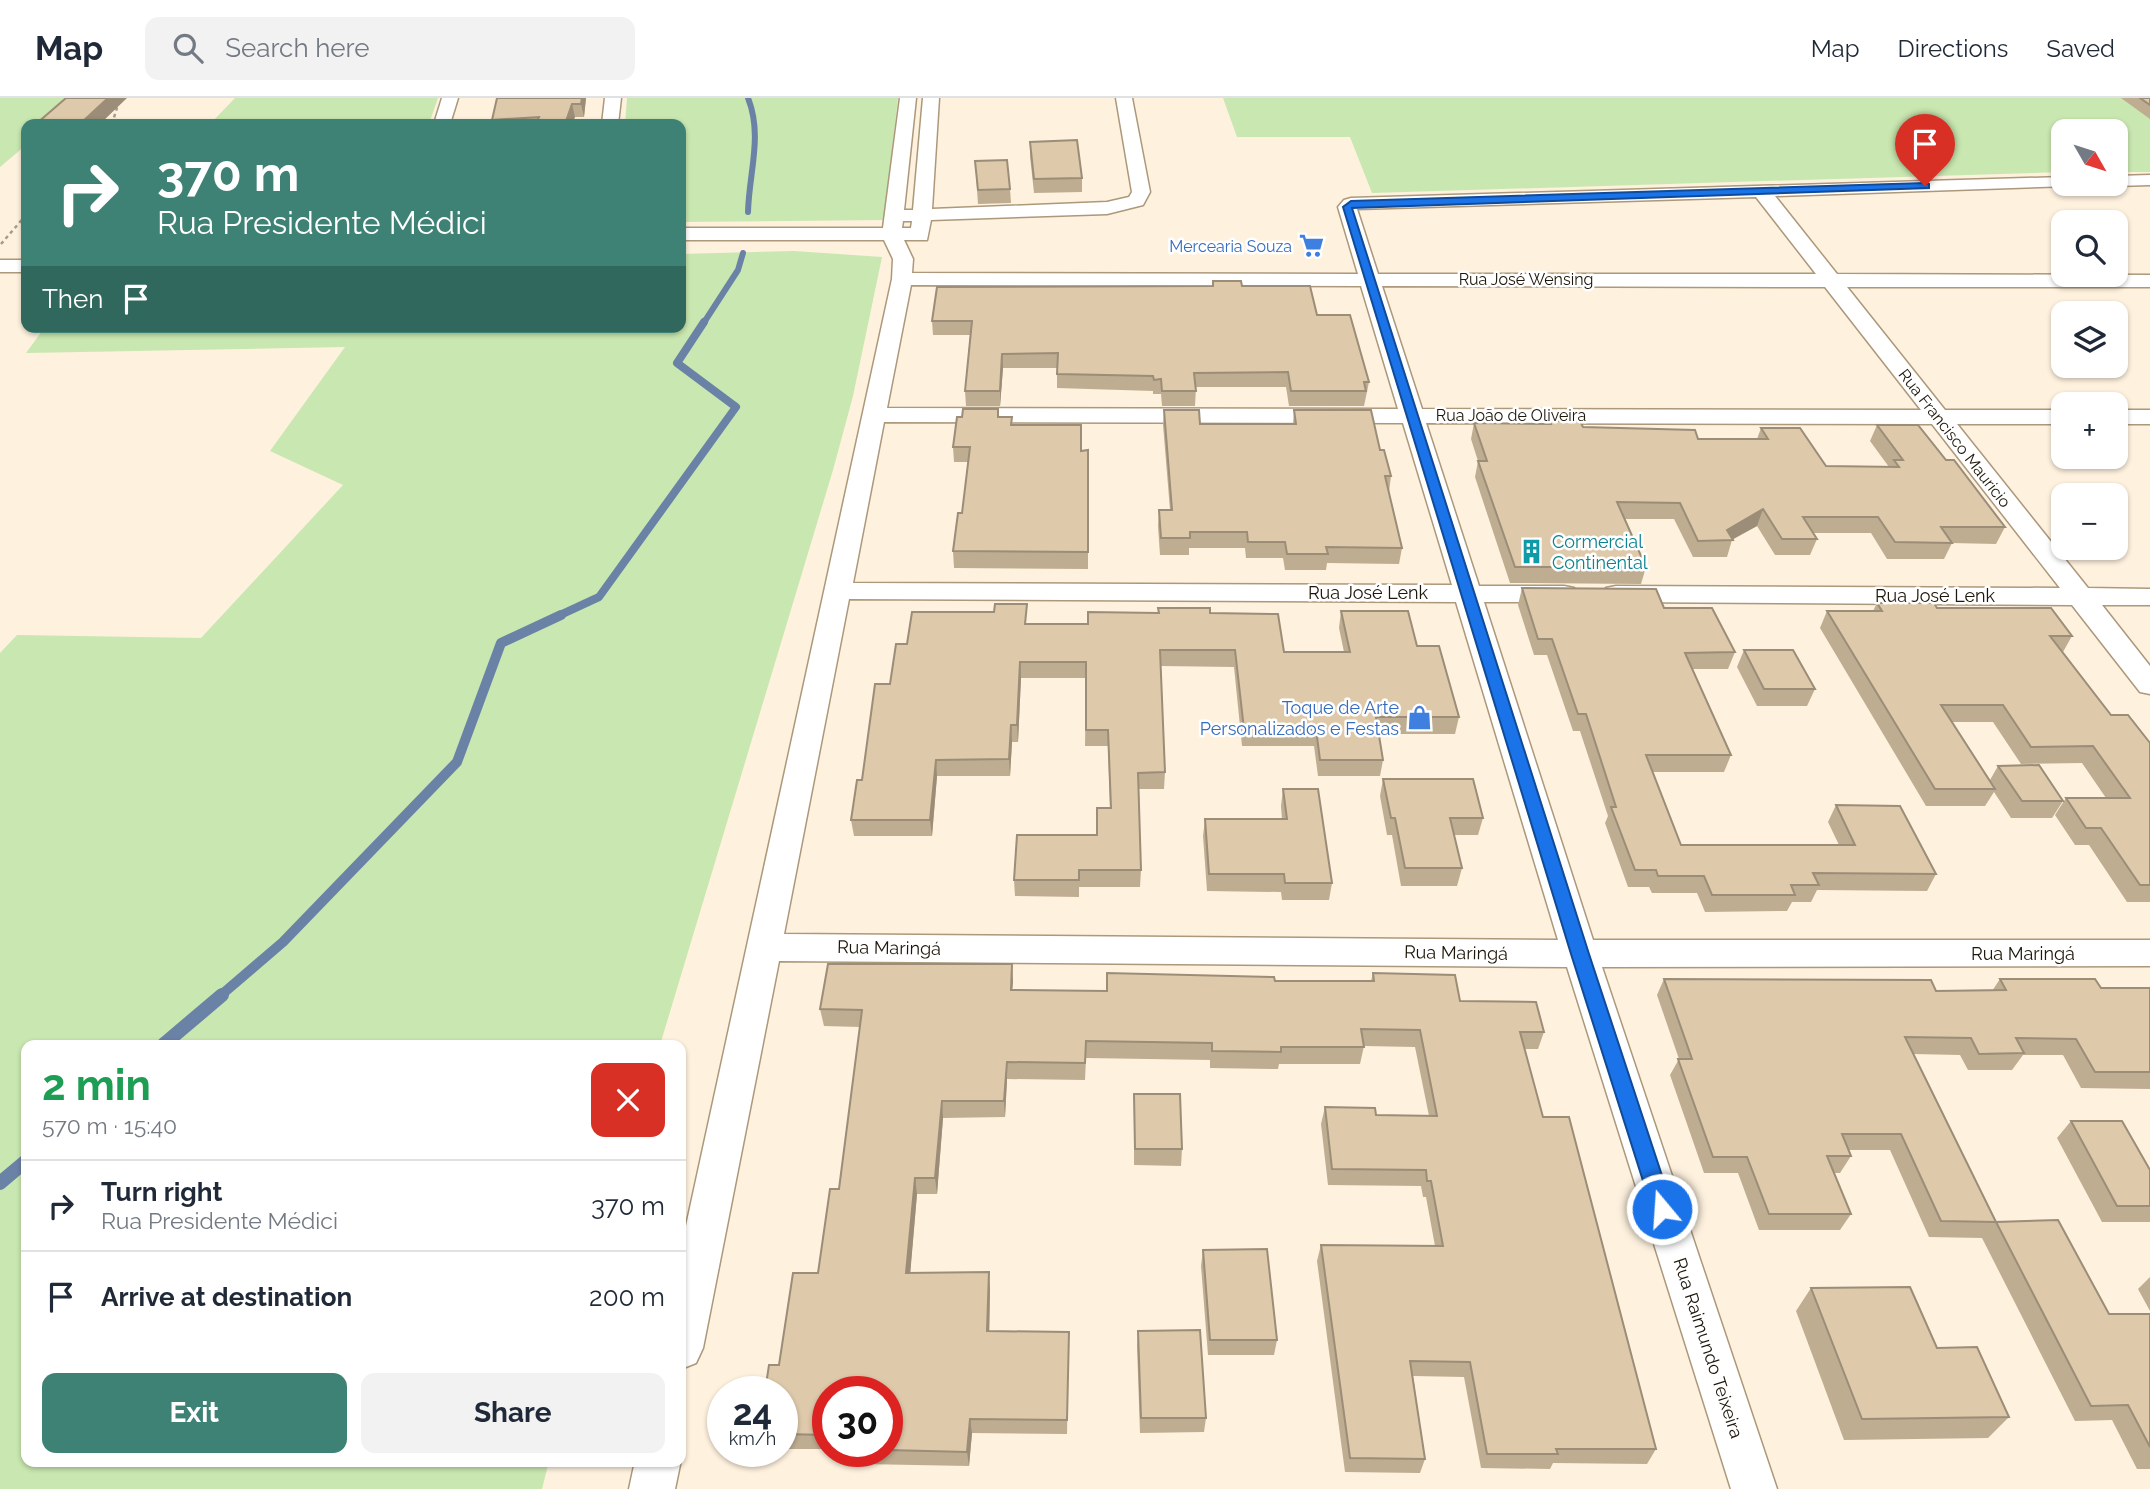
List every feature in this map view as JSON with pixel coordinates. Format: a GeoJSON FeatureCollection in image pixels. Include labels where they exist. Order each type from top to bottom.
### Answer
{"type":"FeatureCollection","features":[{"type":"Feature","properties":{"kind":"street"},"geometry":{"type":"LineString","coordinates":[[444,119],[450,98]]}},
{"type":"Feature","properties":{"kind":"street"},"geometry":{"type":"LineString","coordinates":[[611,119],[613,98]]}},
{"type":"Feature","properties":{"kind":"street"},"geometry":{"type":"LineString","coordinates":[[903,269],[894,226],[908,98]]}},
{"type":"Feature","properties":{"kind":"street"},"geometry":{"type":"LineString","coordinates":[[686,1323],[903,269],[922,225],[931,98]]}},
{"type":"Feature","properties":{"kind":"street"},"geometry":{"type":"LineString","coordinates":[[686,236],[922,225],[1107,208],[1136,201],[1141,192],[1124,98]]}},
{"type":"Feature","properties":{"kind":"street"},"geometry":{"type":"LineString","coordinates":[[2128,181],[2150,180]]}},
{"type":"Feature","properties":{"kind":"street"},"geometry":{"type":"LineString","coordinates":[[1760,190],[2051,182]]}},
{"type":"Feature","properties":{"kind":"street","name":"Rua Raimundo Teixeira"},"geometry":{"type":"LineString","coordinates":[[1754,1489],[1580,954],[1348,205],[1760,190]]}},
{"type":"Feature","properties":{"kind":"street","name":"Rua Francisco Mauricio"},"geometry":{"type":"LineString","coordinates":[[1760,190],[2150,685]]}},
{"type":"Feature","properties":{"kind":"street"},"geometry":{"type":"LineString","coordinates":[[0,266],[21,266]]}},
{"type":"Feature","properties":{"kind":"street","name":"Rua José Wensing"},"geometry":{"type":"LineString","coordinates":[[903,269],[1370,279],[2150,281]]}},
{"type":"Feature","properties":{"kind":"street","name":"Rua João de Oliveira"},"geometry":{"type":"LineString","coordinates":[[875,415],[2051,417]]}},
{"type":"Feature","properties":{"kind":"street"},"geometry":{"type":"LineString","coordinates":[[2128,417],[2150,417]]}},
{"type":"Feature","properties":{"kind":"street","name":"Rua José Lenk"},"geometry":{"type":"LineString","coordinates":[[837,591],[2150,597]]}},
{"type":"Feature","properties":{"kind":"street","name":"Rua Maringá"},"geometry":{"type":"LineString","coordinates":[[762,947],[1580,954],[2150,953]]}},
{"type":"Feature","properties":{"kind":"street"},"geometry":{"type":"LineString","coordinates":[[652,1489],[657,1467]]}},
{"type":"Feature","properties":{"kind":"path"},"geometry":{"type":"LineString","coordinates":[[114,119],[120,98]]}},
{"type":"Feature","properties":{"kind":"path"},"geometry":{"type":"LineString","coordinates":[[0,245],[21,219]]}},
{"type":"Feature","properties":{"kind":"green space"},"geometry":{"type":"Polygon","coordinates":[[[0,98],[83,98],[57,119],[21,119],[21,149],[0,167],[0,98]]]}},
{"type":"Feature","properties":{"kind":"green space"},"geometry":{"type":"Polygon","coordinates":[[[235,98],[438,98],[431,119],[215,119],[235,98]]]}},
{"type":"Feature","properties":{"kind":"green space"},"geometry":{"type":"Polygon","coordinates":[[[627,98],[898,98],[884,220],[686,222],[686,119],[625,119],[627,98]]]}},
{"type":"Feature","properties":{"kind":"green space"},"geometry":{"type":"Polygon","coordinates":[[[1223,98],[2150,98],[2150,172],[2128,172],[2128,119],[2051,119],[2051,172],[1372,193],[1350,137],[1237,137],[1223,98]]]}},
{"type":"Feature","properties":{"kind":"green space"},"geometry":{"type":"Polygon","coordinates":[[[794,251],[882,257],[853,396],[833,470],[662,1040],[21,1040],[21,1467],[548,1467],[542,1489],[0,1489],[0,653],[17,635],[201,638],[343,485],[270,451],[345,347],[26,353],[41,333],[686,333],[686,254],[794,251]]]}},
{"type":"Feature","properties":{"kind":"building"},"geometry":{"type":"Polygon","coordinates":[[[66,98],[108,98],[85,119],[42,119],[66,98]]]}},
{"type":"Feature","properties":{"kind":"building"},"geometry":{"type":"Polygon","coordinates":[[[497,98],[582,98],[581,104],[572,104],[567,119],[492,119],[497,98]]]}},
{"type":"Feature","properties":{"kind":"building"},"geometry":{"type":"Polygon","coordinates":[[[2140,98],[2150,98],[2150,105],[2140,98]]]}},
{"type":"Feature","properties":{"kind":"building"},"geometry":{"type":"Polygon","coordinates":[[[1077,140],[1082,178],[1034,179],[1030,142],[1077,140]]]}},
{"type":"Feature","properties":{"kind":"building"},"geometry":{"type":"Polygon","coordinates":[[[1007,160],[1010,189],[978,190],[975,161],[1007,160]]]}},
{"type":"Feature","properties":{"kind":"building"},"geometry":{"type":"Polygon","coordinates":[[[1213,281],[1241,281],[1242,286],[1310,286],[1317,315],[1350,315],[1369,382],[1364,382],[1366,391],[1291,391],[1288,372],[1194,373],[1196,391],[1162,391],[1161,379],[1154,380],[1153,376],[1057,374],[1058,353],[1002,354],[1000,391],[965,391],[972,321],[932,321],[937,287],[1213,286],[1213,281]]]}},
{"type":"Feature","properties":{"kind":"building"},"geometry":{"type":"Polygon","coordinates":[[[963,409],[998,409],[998,417],[1012,417],[1011,425],[1081,425],[1081,451],[1088,450],[1088,552],[953,551],[958,513],[962,513],[970,447],[953,447],[957,417],[962,417],[963,409]]]}},
{"type":"Feature","properties":{"kind":"building"},"geometry":{"type":"Polygon","coordinates":[[[1164,410],[1199,410],[1200,424],[1296,424],[1294,410],[1371,410],[1380,450],[1384,450],[1391,476],[1385,476],[1402,548],[1326,547],[1328,554],[1287,554],[1285,542],[1248,542],[1247,532],[1190,532],[1190,538],[1161,538],[1159,510],[1172,510],[1164,410]]]}},
{"type":"Feature","properties":{"kind":"building"},"geometry":{"type":"Polygon","coordinates":[[[1550,421],[1580,421],[1583,427],[1695,430],[1698,439],[1768,439],[1761,428],[1800,428],[1826,466],[1899,467],[1894,460],[1903,460],[1877,425],[1918,425],[1946,460],[1954,460],[2005,527],[1941,527],[1952,543],[1895,542],[1878,517],[1803,517],[1817,539],[1782,539],[1763,509],[1727,530],[1733,540],[1698,541],[1680,503],[1617,502],[1646,567],[1515,567],[1478,461],[1487,461],[1474,423],[1551,424],[1550,421]]]}},
{"type":"Feature","properties":{"kind":"building"},"geometry":{"type":"Polygon","coordinates":[[[1522,588],[1656,589],[1664,608],[1712,608],[1735,652],[1685,653],[1731,755],[1646,755],[1681,845],[1855,845],[1836,805],[1900,806],[1936,874],[1813,873],[1819,885],[1791,885],[1795,895],[1712,895],[1704,876],[1658,876],[1656,870],[1635,870],[1611,807],[1616,807],[1586,714],[1578,714],[1552,639],[1538,639],[1522,588]]]}},
{"type":"Feature","properties":{"kind":"building"},"geometry":{"type":"Polygon","coordinates":[[[1877,603],[1934,603],[1937,608],[2051,608],[2072,636],[2050,636],[2111,715],[2128,715],[2150,743],[2150,885],[2140,885],[2101,828],[2086,828],[2066,798],[2130,798],[2093,746],[2031,747],[2003,705],[1941,705],[1995,789],[1935,789],[1827,611],[1882,611],[1877,603]]]}},
{"type":"Feature","properties":{"kind":"building"},"geometry":{"type":"Polygon","coordinates":[[[995,604],[1027,604],[1025,624],[1088,624],[1088,612],[1159,613],[1158,608],[1210,608],[1210,613],[1278,614],[1284,652],[1350,652],[1341,611],[1408,611],[1417,646],[1439,646],[1459,717],[1376,717],[1383,760],[1320,760],[1316,729],[1244,729],[1235,650],[1160,650],[1165,772],[1138,773],[1141,870],[1079,870],[1079,880],[1014,880],[1017,835],[1097,835],[1097,808],[1111,808],[1108,730],[1086,730],[1086,662],[1020,662],[1017,725],[1011,725],[1009,759],[936,760],[930,820],[851,820],[857,780],[862,780],[875,684],[890,684],[896,644],[907,644],[912,612],[994,612],[995,604]]]}},
{"type":"Feature","properties":{"kind":"building"},"geometry":{"type":"Polygon","coordinates":[[[1744,650],[1793,650],[1815,689],[1764,689],[1744,650]]]}},
{"type":"Feature","properties":{"kind":"building"},"geometry":{"type":"Polygon","coordinates":[[[2039,765],[2063,801],[2022,801],[1998,766],[2039,765]]]}},
{"type":"Feature","properties":{"kind":"building"},"geometry":{"type":"Polygon","coordinates":[[[1383,779],[1473,779],[1483,818],[1450,818],[1462,868],[1405,868],[1395,818],[1391,818],[1383,779]]]}},
{"type":"Feature","properties":{"kind":"building"},"geometry":{"type":"Polygon","coordinates":[[[1283,789],[1318,789],[1332,883],[1285,883],[1284,874],[1209,874],[1205,819],[1287,819],[1283,789]]]}},
{"type":"Feature","properties":{"kind":"building"},"geometry":{"type":"Polygon","coordinates":[[[828,964],[1012,964],[1011,990],[1107,991],[1107,973],[1274,977],[1275,981],[1374,981],[1373,973],[1455,975],[1460,1001],[1536,1002],[1544,1032],[1520,1032],[1543,1117],[1569,1117],[1656,1449],[1556,1449],[1558,1454],[1487,1454],[1470,1362],[1410,1361],[1425,1459],[1350,1458],[1321,1245],[1443,1246],[1431,1181],[1427,1181],[1426,1170],[1332,1169],[1325,1107],[1375,1108],[1376,1115],[1437,1116],[1420,1030],[1361,1029],[1364,1047],[1281,1047],[1281,1052],[1212,1051],[1212,1043],[1086,1041],[1085,1063],[1007,1062],[1004,1101],[942,1101],[935,1178],[915,1178],[906,1273],[989,1272],[987,1331],[1069,1332],[1067,1420],[970,1419],[967,1452],[903,1450],[903,1376],[812,1376],[812,1435],[798,1434],[798,1376],[767,1376],[769,1365],[779,1365],[793,1273],[818,1273],[830,1189],[839,1189],[862,1010],[820,1009],[828,964]]]}},
{"type":"Feature","properties":{"kind":"building"},"geometry":{"type":"Polygon","coordinates":[[[1664,979],[1931,980],[1936,991],[2006,990],[2000,979],[2095,979],[2101,988],[2150,988],[2150,1072],[2095,1072],[2076,1039],[2016,1038],[2024,1053],[1979,1054],[1971,1038],[1905,1037],[1996,1222],[1941,1221],[1901,1134],[1842,1134],[1851,1156],[1827,1156],[1851,1214],[1769,1214],[1747,1157],[1713,1157],[1678,1059],[1692,1059],[1664,979]]]}},
{"type":"Feature","properties":{"kind":"building"},"geometry":{"type":"Polygon","coordinates":[[[1134,1094],[1180,1094],[1182,1149],[1135,1149],[1134,1094]]]}},
{"type":"Feature","properties":{"kind":"building"},"geometry":{"type":"Polygon","coordinates":[[[2071,1121],[2122,1121],[2150,1170],[2150,1206],[2117,1206],[2071,1121]]]}},
{"type":"Feature","properties":{"kind":"building"},"geometry":{"type":"Polygon","coordinates":[[[2058,1220],[2109,1314],[2150,1314],[2150,1447],[2128,1405],[2091,1406],[1996,1222],[2058,1220]]]}},
{"type":"Feature","properties":{"kind":"building"},"geometry":{"type":"Polygon","coordinates":[[[1267,1249],[1277,1340],[1210,1340],[1203,1250],[1267,1249]]]}},
{"type":"Feature","properties":{"kind":"building"},"geometry":{"type":"Polygon","coordinates":[[[1910,1287],[1937,1348],[1977,1347],[2009,1417],[1862,1419],[1811,1288],[1910,1287]]]}},
{"type":"Feature","properties":{"kind":"building"},"geometry":{"type":"Polygon","coordinates":[[[1200,1330],[1206,1418],[1141,1418],[1138,1331],[1200,1330]]]}},
{"type":"Feature","properties":{"kind":"waterway"},"geometry":{"type":"LineString","coordinates":[[748,98],[755,140],[748,212]]}},
{"type":"Feature","properties":{"kind":"waterway"},"geometry":{"type":"LineString","coordinates":[[703,324],[738,270],[743,253]]}},
{"type":"Feature","properties":{"kind":"waterway"},"geometry":{"type":"LineString","coordinates":[[558,616],[599,597],[736,407],[677,363],[704,322]]}},
{"type":"Feature","properties":{"kind":"waterway"},"geometry":{"type":"LineString","coordinates":[[220,996],[283,942],[457,762],[501,643],[561,615]]}},
{"type":"Feature","properties":{"kind":"waterway"},"geometry":{"type":"LineString","coordinates":[[169,1040],[222,995]]}},
{"type":"Feature","properties":{"kind":"waterway"},"geometry":{"type":"LineString","coordinates":[[0,1183],[21,1165]]}},
{"type":"Feature","properties":{"kind":"place","name":"Mercearia Souza"},"geometry":{"type":"Point","coordinates":[1312,246]}},
{"type":"Feature","properties":{"kind":"place","name":"Cormercial Continental"},"geometry":{"type":"Point","coordinates":[1532,552]}},
{"type":"Feature","properties":{"kind":"place","name":"Toque de Arte Personalizados e Festas"},"geometry":{"type":"Point","coordinates":[1419,718]}},
{"type":"Feature","properties":{"kind":"route"},"geometry":{"type":"LineString","coordinates":[[1662,1209],[1347,207],[1351,204],[1925,186]]}}]}
